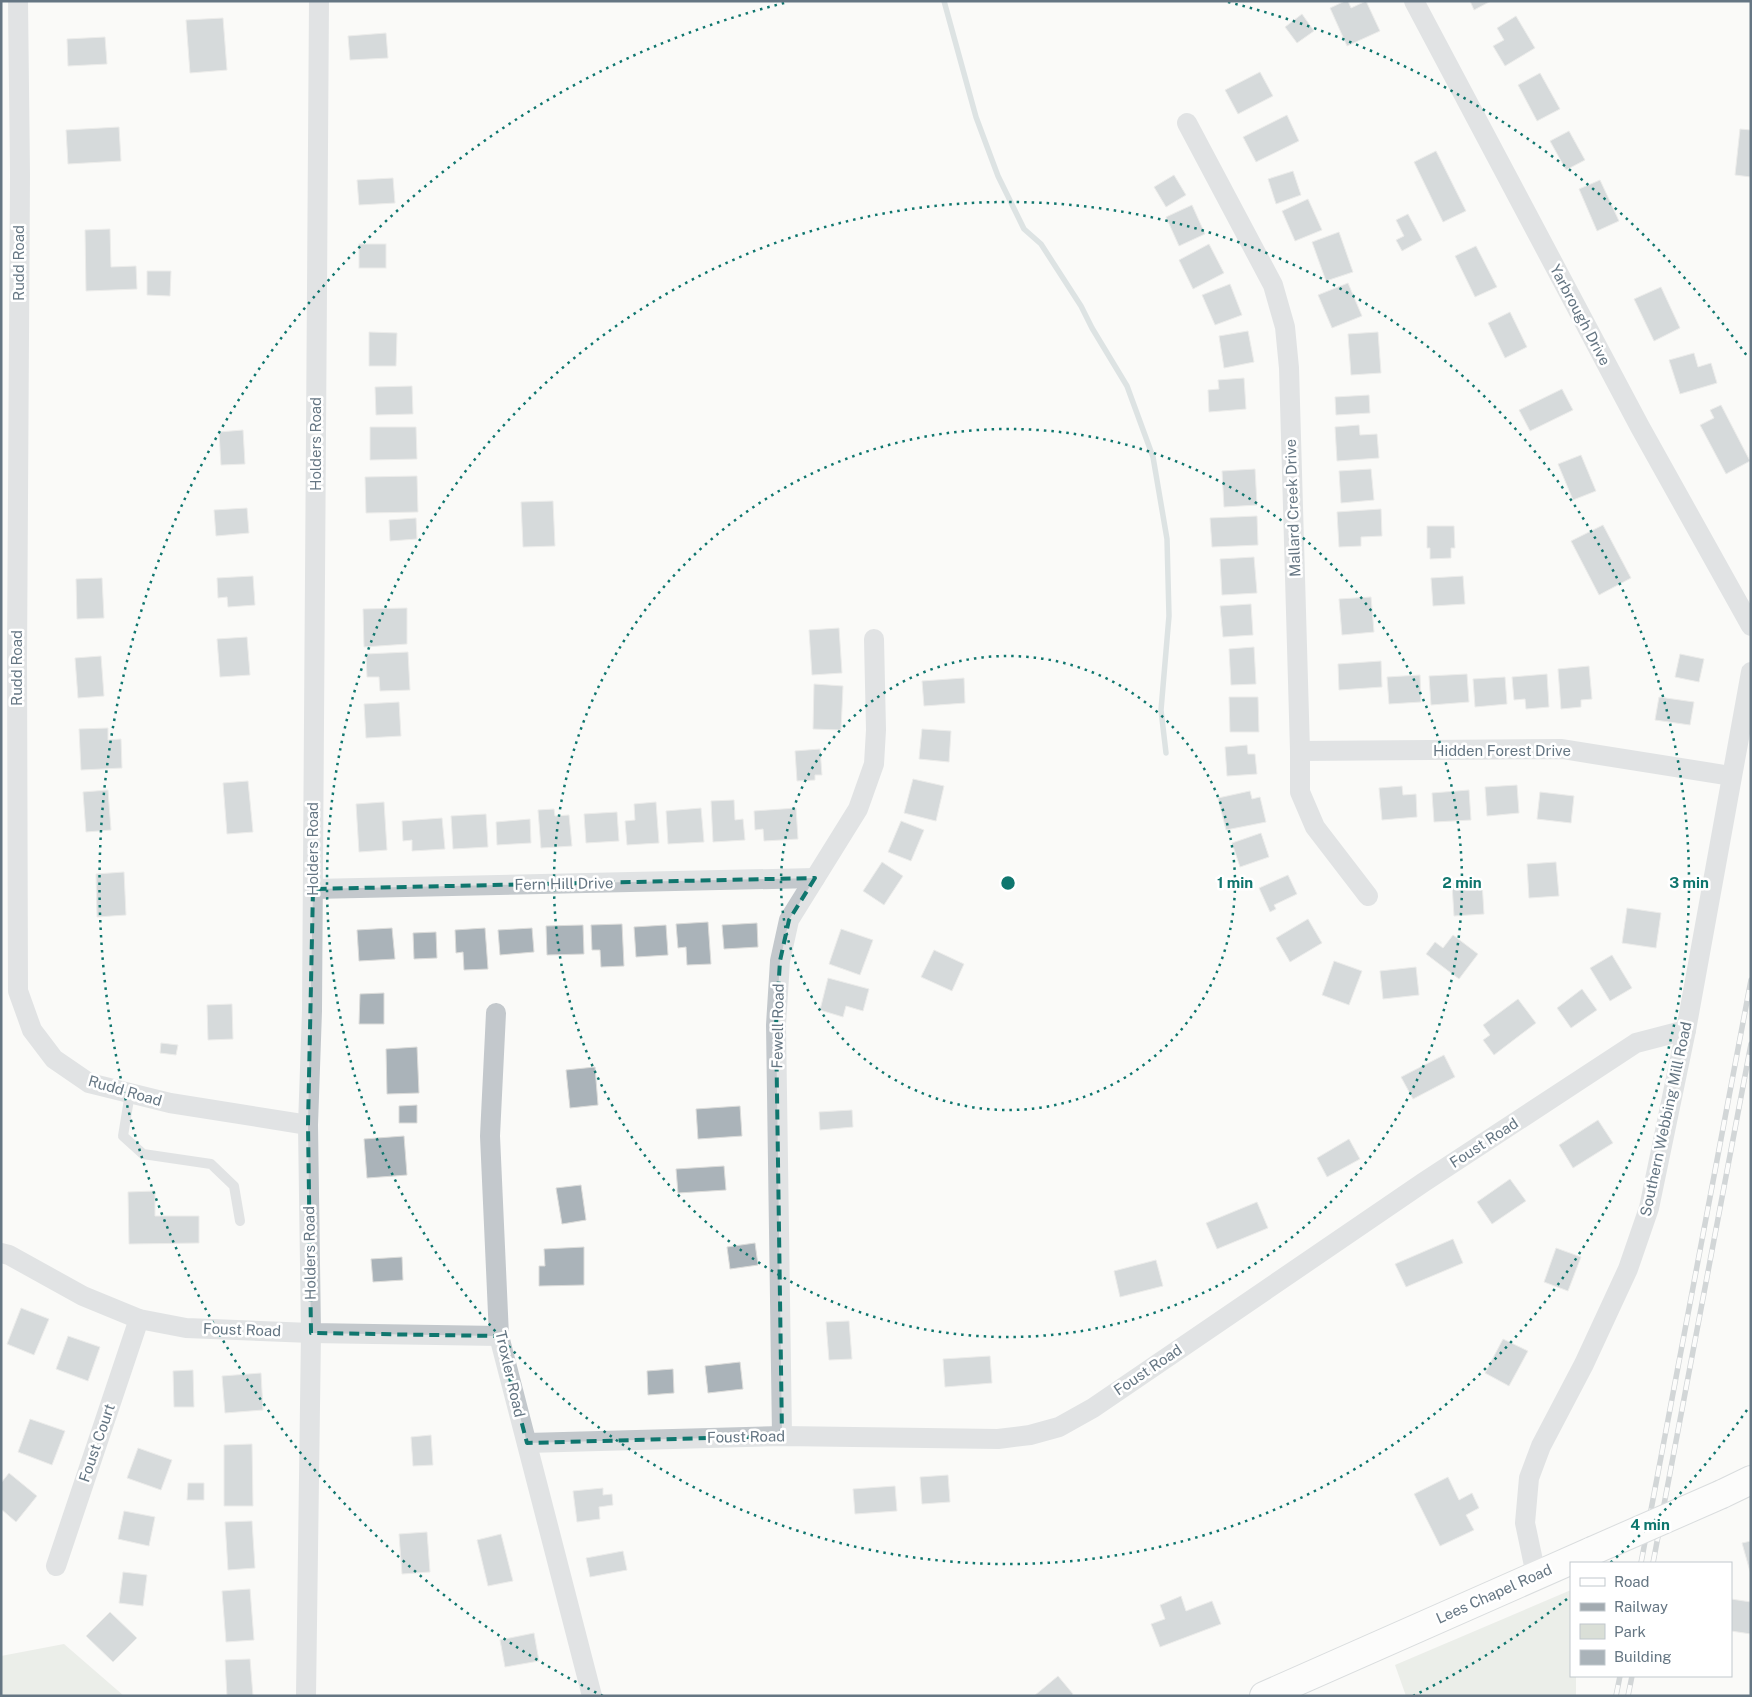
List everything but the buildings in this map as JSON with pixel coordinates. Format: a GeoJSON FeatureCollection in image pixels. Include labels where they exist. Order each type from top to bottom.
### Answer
{"type":"FeatureCollection","features":[{"type":"Feature","properties":{"kind":"main road","name":"Lees Chapel Road"},"geometry":{"type":"LineString","coordinates":[[1264,1696],[1751,1480]]}},
{"type":"Feature","properties":{"kind":"street","name":"Rudd Road"},"geometry":{"type":"LineString","coordinates":[[18,1],[20,185],[9,660],[18,991],[32,1030],[54,1059],[89,1083],[170,1103],[308,1125]]}},
{"type":"Feature","properties":{"kind":"street","name":"Holders Road"},"geometry":{"type":"LineString","coordinates":[[306,1696],[311,1333],[308,1125],[312,1011],[319,1]]}},
{"type":"Feature","properties":{"kind":"street","name":"Yarbrough Drive"},"geometry":{"type":"LineString","coordinates":[[1414,1],[1640,427],[1751,626]]}},
{"type":"Feature","properties":{"kind":"street","name":"Mallard Creek Drive"},"geometry":{"type":"LineString","coordinates":[[1187,123],[1273,285],[1285,328],[1289,368],[1300,792],[1315,827],[1368,896]]}},
{"type":"Feature","properties":{"kind":"street","name":"Fewell Road"},"geometry":{"type":"LineString","coordinates":[[782,1436],[776,1025],[780,962],[789,920],[858,810],[874,764],[876,730],[874,639]]}},
{"type":"Feature","properties":{"kind":"street","name":"Southern Webbing Mill Road"},"geometry":{"type":"LineString","coordinates":[[1536,1575],[1525,1523],[1529,1478],[1541,1446],[1584,1364],[1628,1269],[1649,1208],[1686,1030],[1751,672]]}},
{"type":"Feature","properties":{"kind":"street","name":"Hidden Forest Drive"},"geometry":{"type":"LineString","coordinates":[[1300,751],[1562,748],[1731,776]]}},
{"type":"Feature","properties":{"kind":"street","name":"Fern Hill Drive"},"geometry":{"type":"LineString","coordinates":[[313,889],[815,878]]}},
{"type":"Feature","properties":{"kind":"street","name":"Troxler Road"},"geometry":{"type":"LineString","coordinates":[[496,1013],[490,1136],[498,1336],[592,1696]]}},
{"type":"Feature","properties":{"kind":"street","name":"Foust Road"},"geometry":{"type":"LineString","coordinates":[[527,1443],[782,1436],[998,1439],[1030,1435],[1059,1426],[1093,1408],[1424,1182],[1636,1043],[1686,1030]]}},
{"type":"Feature","properties":{"kind":"street","name":"Foust Road"},"geometry":{"type":"LineString","coordinates":[[1,1253],[9,1255],[84,1296],[139,1320],[186,1328],[311,1333],[498,1336]]}},
{"type":"Feature","properties":{"kind":"street","name":"Foust Court"},"geometry":{"type":"LineString","coordinates":[[56,1566],[139,1320]]}},
{"type":"Feature","properties":{"kind":"lane"},"geometry":{"type":"LineString","coordinates":[[130,1093],[123,1136],[143,1154],[211,1164],[234,1186],[240,1220]]}},
{"type":"Feature","properties":{"kind":"highlighted area"},"geometry":{"type":"Polygon","coordinates":[[[815,878],[789,920],[780,961],[776,1025],[782,1436],[527,1443],[499,1336],[311,1333],[308,1125],[313,889],[815,878]]]}},
{"type":"Feature","properties":{"kind":"green space"},"geometry":{"type":"Polygon","coordinates":[[[1570,1590],[1570,1677],[1576,1677],[1576,1696],[1406,1696],[1395,1665],[1570,1590]]]}},
{"type":"Feature","properties":{"kind":"green space"},"geometry":{"type":"Polygon","coordinates":[[[64,1644],[124,1696],[1,1696],[1,1656],[64,1644]]]}},
{"type":"Feature","properties":{"kind":"waterway"},"geometry":{"type":"LineString","coordinates":[[944,1],[976,117],[998,176],[1024,229],[1041,244],[1081,306],[1127,386],[1153,457],[1167,539],[1169,616],[1161,710],[1166,753]]}},
{"type":"Feature","properties":{"kind":"railway"},"geometry":{"type":"LineString","coordinates":[[1641,1562],[1751,980]]}},
{"type":"Feature","properties":{"kind":"railway"},"geometry":{"type":"LineString","coordinates":[[1653,1562],[1751,1044]]}},
{"type":"Feature","properties":{"kind":"railway"},"geometry":{"type":"LineString","coordinates":[[1616,1696],[1620,1677]]}},
{"type":"Feature","properties":{"kind":"railway"},"geometry":{"type":"LineString","coordinates":[[1628,1696],[1632,1677]]}}]}
